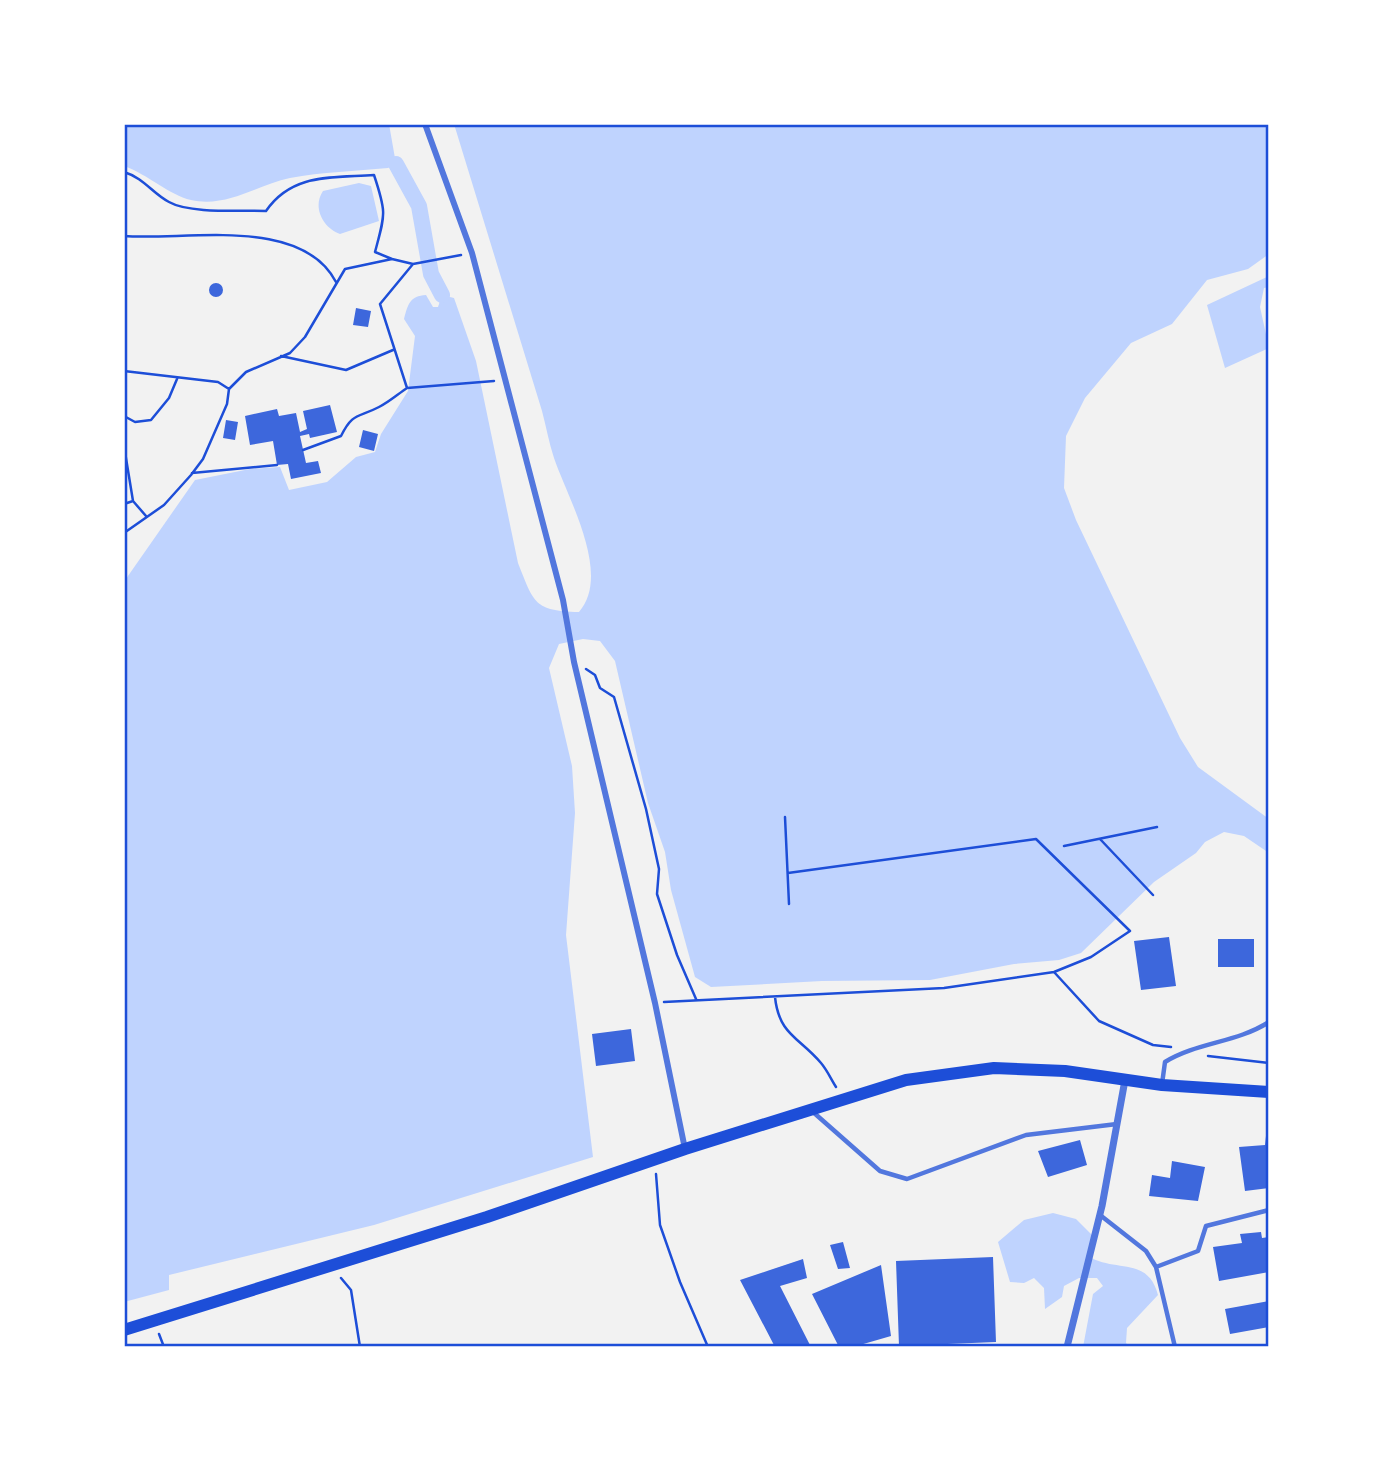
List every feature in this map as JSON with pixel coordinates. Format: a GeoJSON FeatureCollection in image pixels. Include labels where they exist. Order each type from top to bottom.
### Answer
{"type":"FeatureCollection","features":[{"type":"Feature","properties":{"kind":"main road"},"geometry":{"type":"LineString","coordinates":[[124,1330],[906,1080],[994,1069],[1065,1071],[1162,1085],[1269,1092]]}},
{"type":"Feature","properties":{"kind":"street"},"geometry":{"type":"LineString","coordinates":[[425,124],[472,253],[563,600],[574,662],[655,1003],[685,1149]]}},
{"type":"Feature","properties":{"kind":"street"},"geometry":{"type":"LineString","coordinates":[[1067,1347],[1100,1214],[1125,1080]]}},
{"type":"Feature","properties":{"kind":"lane"},"geometry":{"type":"LineString","coordinates":[[1162,1085],[1165,1062],[1185,1049],[1251,1034],[1269,1022]]}},
{"type":"Feature","properties":{"kind":"lane"},"geometry":{"type":"LineString","coordinates":[[812,1109],[817,1118],[880,1171],[907,1178],[1026,1135],[1117,1124]]}},
{"type":"Feature","properties":{"kind":"lane"},"geometry":{"type":"LineString","coordinates":[[1156,1267],[1198,1251],[1206,1226],[1269,1210]]}},
{"type":"Feature","properties":{"kind":"lane"},"geometry":{"type":"LineString","coordinates":[[1100,1214],[1146,1251],[1156,1267],[1175,1347]]}},
{"type":"Feature","properties":{"kind":"path"},"geometry":{"type":"LineString","coordinates":[[124,172],[137,176],[170,203],[247,213],[266,211],[278,194],[293,185],[374,175],[384,205],[385,221],[375,252],[413,264],[449,257]]}},
{"type":"Feature","properties":{"kind":"path"},"geometry":{"type":"LineString","coordinates":[[124,236],[243,235],[277,240],[298,248],[317,260],[330,271],[336,282]]}},
{"type":"Feature","properties":{"kind":"path"},"geometry":{"type":"LineString","coordinates":[[124,533],[164,505],[192,473],[203,459],[227,404],[229,389],[246,372],[290,353],[305,337],[331,297],[336,282],[345,269],[392,259]]}},
{"type":"Feature","properties":{"kind":"path"},"geometry":{"type":"LineString","coordinates":[[407,388],[380,304],[413,264]]}},
{"type":"Feature","properties":{"kind":"path"},"geometry":{"type":"LineString","coordinates":[[281,356],[346,370],[393,350]]}},
{"type":"Feature","properties":{"kind":"path"},"geometry":{"type":"LineString","coordinates":[[124,371],[218,382],[229,389]]}},
{"type":"Feature","properties":{"kind":"path"},"geometry":{"type":"LineString","coordinates":[[124,416],[135,422],[151,420],[169,398],[177,379]]}},
{"type":"Feature","properties":{"kind":"path"},"geometry":{"type":"LineString","coordinates":[[303,450],[341,436],[348,422],[359,412],[377,408],[407,388],[484,384]]}},
{"type":"Feature","properties":{"kind":"path"},"geometry":{"type":"LineString","coordinates":[[124,446],[133,501],[146,516]]}},
{"type":"Feature","properties":{"kind":"path"},"geometry":{"type":"LineString","coordinates":[[192,473],[277,465]]}},
{"type":"Feature","properties":{"kind":"path"},"geometry":{"type":"LineString","coordinates":[[124,503],[133,501]]}},
{"type":"Feature","properties":{"kind":"path"},"geometry":{"type":"LineString","coordinates":[[574,662],[596,675],[600,688],[614,697],[646,808],[659,869],[657,894],[677,955],[696,1000]]}},
{"type":"Feature","properties":{"kind":"path"},"geometry":{"type":"LineString","coordinates":[[785,817],[789,904]]}},
{"type":"Feature","properties":{"kind":"path"},"geometry":{"type":"LineString","coordinates":[[1064,846],[1157,827]]}},
{"type":"Feature","properties":{"kind":"path"},"geometry":{"type":"LineString","coordinates":[[655,1003],[944,988],[1054,972],[1091,957],[1130,931],[1036,839],[788,873]]}},
{"type":"Feature","properties":{"kind":"path"},"geometry":{"type":"LineString","coordinates":[[1099,839],[1153,895]]}},
{"type":"Feature","properties":{"kind":"path"},"geometry":{"type":"LineString","coordinates":[[1054,972],[1099,1021],[1153,1045],[1185,1049],[1219,1059],[1269,1063]]}},
{"type":"Feature","properties":{"kind":"path"},"geometry":{"type":"LineString","coordinates":[[775,997],[777,1013],[784,1028],[821,1063],[844,1099]]}},
{"type":"Feature","properties":{"kind":"path"},"geometry":{"type":"LineString","coordinates":[[655,1161],[660,1225],[680,1282],[708,1347]]}},
{"type":"Feature","properties":{"kind":"path"},"geometry":{"type":"LineString","coordinates":[[331,1266],[351,1290],[360,1347]]}},
{"type":"Feature","properties":{"kind":"water"},"geometry":{"type":"Polygon","coordinates":[[[124,124],[389,124],[396,164],[388,168],[290,178],[242,195],[204,202],[175,194],[124,166],[124,124]]]}},
{"type":"Feature","properties":{"kind":"water"},"geometry":{"type":"Polygon","coordinates":[[[454,124],[1269,124],[1269,254],[1248,269],[1207,280],[1172,324],[1131,343],[1085,398],[1066,436],[1064,488],[1076,520],[1180,738],[1198,767],[1269,819],[1269,853],[1244,836],[1224,832],[1205,842],[1196,853],[1154,882],[1081,953],[1059,960],[1014,964],[930,980],[822,981],[711,987],[695,977],[671,890],[665,852],[648,803],[615,661],[600,641],[583,639],[559,644],[549,668],[572,766],[575,813],[566,935],[593,1157],[374,1225],[169,1275],[169,1290],[124,1302],[124,583],[128,576],[195,480],[250,469],[280,467],[289,490],[327,482],[356,457],[375,452],[381,434],[408,391],[415,336],[404,319],[408,305],[416,297],[426,295],[433,307],[438,307],[442,295],[454,298],[476,361],[518,563],[532,596],[544,607],[579,612],[588,596],[591,578],[584,536],[554,458],[454,124]]]}},
{"type":"Feature","properties":{"kind":"water"},"geometry":{"type":"Polygon","coordinates":[[[359,183],[371,186],[379,221],[340,234],[324,222],[319,210],[320,197],[323,191],[359,183]]]}},
{"type":"Feature","properties":{"kind":"water"},"geometry":{"type":"Polygon","coordinates":[[[1269,276],[1269,287],[1264,288],[1260,307],[1269,348],[1225,368],[1207,305],[1269,276]]]}},
{"type":"Feature","properties":{"kind":"water"},"geometry":{"type":"Polygon","coordinates":[[[1053,1213],[1076,1219],[1092,1235],[1088,1256],[1098,1261],[1139,1270],[1153,1283],[1158,1295],[1127,1328],[1126,1343],[1130,1347],[1083,1347],[1093,1294],[1103,1286],[1097,1278],[1079,1278],[1064,1286],[1062,1297],[1045,1309],[1044,1288],[1034,1278],[1024,1283],[1010,1282],[998,1242],[1024,1220],[1053,1213]]]}},
{"type":"Feature","properties":{"kind":"building"},"geometry":{"type":"Polygon","coordinates":[[[216,283],[221,285],[221,295],[216,297],[211,295],[209,290],[211,285],[216,283]]]}},
{"type":"Feature","properties":{"kind":"building"},"geometry":{"type":"Polygon","coordinates":[[[356,308],[371,311],[368,327],[353,325],[356,308]]]}},
{"type":"Feature","properties":{"kind":"building"},"geometry":{"type":"Polygon","coordinates":[[[330,405],[337,432],[310,438],[309,434],[300,436],[306,463],[318,461],[321,473],[291,479],[288,464],[277,465],[273,441],[250,445],[245,416],[277,409],[279,416],[296,413],[300,432],[307,429],[303,411],[330,405]]]}},
{"type":"Feature","properties":{"kind":"building"},"geometry":{"type":"Polygon","coordinates":[[[226,420],[238,422],[235,440],[223,438],[226,420]]]}},
{"type":"Feature","properties":{"kind":"building"},"geometry":{"type":"Polygon","coordinates":[[[363,430],[378,434],[374,451],[359,447],[363,430]]]}},
{"type":"Feature","properties":{"kind":"building"},"geometry":{"type":"Polygon","coordinates":[[[1169,937],[1176,986],[1141,990],[1134,941],[1169,937]]]}},
{"type":"Feature","properties":{"kind":"building"},"geometry":{"type":"Polygon","coordinates":[[[1218,939],[1254,939],[1254,967],[1218,967],[1218,939]]]}},
{"type":"Feature","properties":{"kind":"building"},"geometry":{"type":"Polygon","coordinates":[[[631,1029],[635,1061],[596,1066],[592,1034],[631,1029]]]}},
{"type":"Feature","properties":{"kind":"building"},"geometry":{"type":"Polygon","coordinates":[[[1266,1136],[1269,1136],[1269,1188],[1245,1191],[1239,1147],[1265,1145],[1266,1136]]]}},
{"type":"Feature","properties":{"kind":"building"},"geometry":{"type":"Polygon","coordinates":[[[1080,1140],[1087,1165],[1048,1177],[1038,1151],[1080,1140]]]}},
{"type":"Feature","properties":{"kind":"building"},"geometry":{"type":"Polygon","coordinates":[[[1172,1161],[1205,1167],[1198,1201],[1149,1196],[1152,1175],[1170,1178],[1172,1161]]]}},
{"type":"Feature","properties":{"kind":"building"},"geometry":{"type":"Polygon","coordinates":[[[1261,1232],[1262,1238],[1269,1237],[1269,1272],[1219,1281],[1213,1247],[1242,1243],[1240,1234],[1261,1232]]]}},
{"type":"Feature","properties":{"kind":"building"},"geometry":{"type":"Polygon","coordinates":[[[843,1242],[850,1268],[838,1269],[830,1245],[843,1242]]]}},
{"type":"Feature","properties":{"kind":"building"},"geometry":{"type":"Polygon","coordinates":[[[993,1257],[996,1342],[899,1346],[896,1261],[993,1257]]]}},
{"type":"Feature","properties":{"kind":"building"},"geometry":{"type":"Polygon","coordinates":[[[803,1259],[807,1278],[780,1286],[811,1347],[775,1347],[740,1280],[803,1259]]]}},
{"type":"Feature","properties":{"kind":"building"},"geometry":{"type":"Polygon","coordinates":[[[881,1265],[891,1336],[853,1347],[839,1347],[812,1294],[881,1265]]]}},
{"type":"Feature","properties":{"kind":"building"},"geometry":{"type":"Polygon","coordinates":[[[1269,1301],[1269,1327],[1230,1334],[1225,1309],[1269,1301]]]}},
{"type":"Feature","properties":{"kind":"waterway"},"geometry":{"type":"LineString","coordinates":[[396,164],[419,206],[431,274],[442,295]]}}]}
